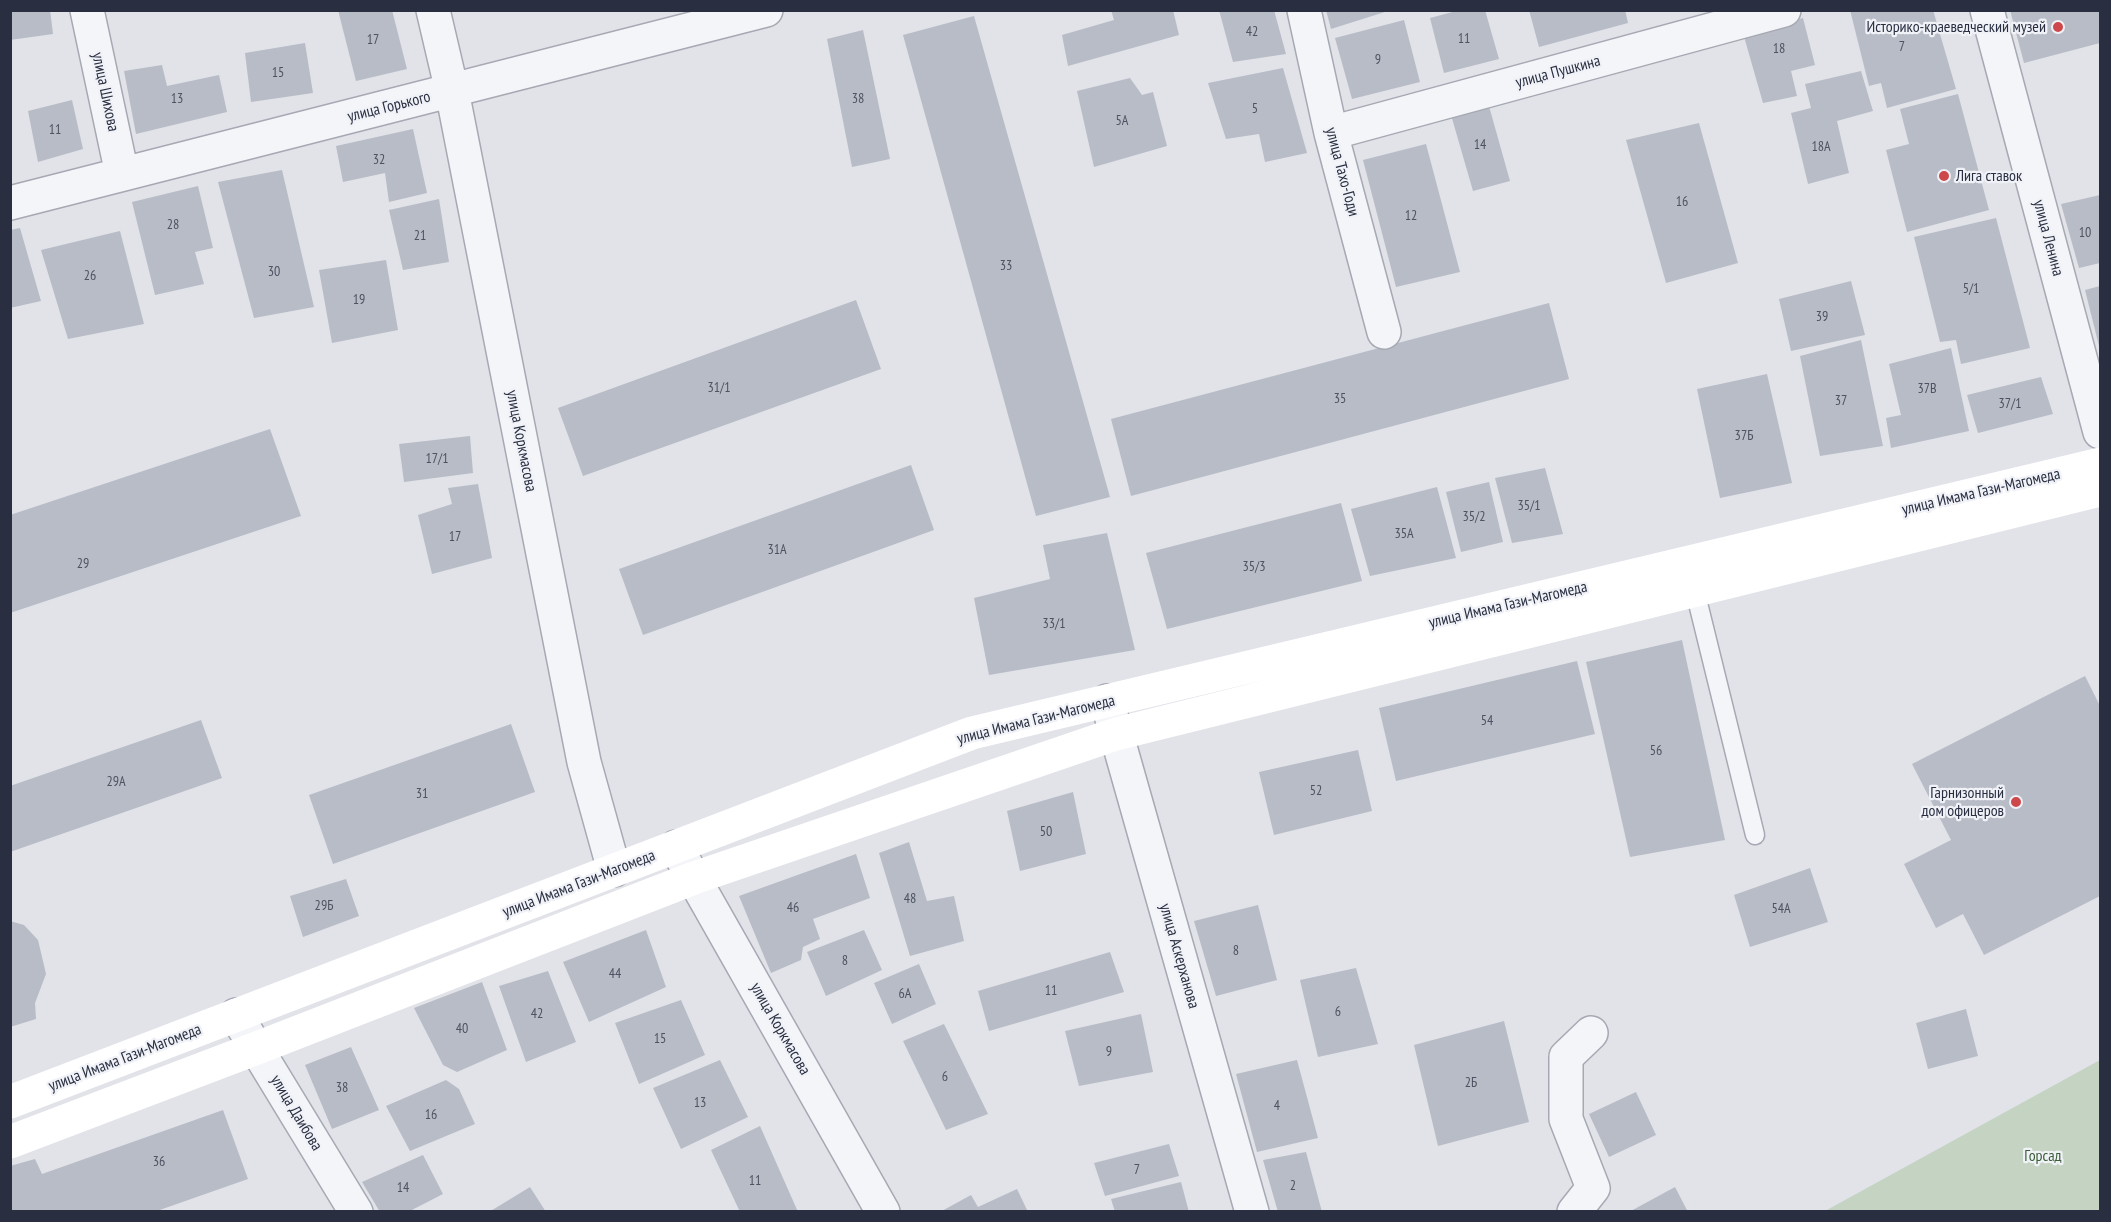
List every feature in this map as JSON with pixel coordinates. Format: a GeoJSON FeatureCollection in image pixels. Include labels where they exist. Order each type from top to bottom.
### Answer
{"type":"FeatureCollection","features":[{"type":"Feature","properties":{"kind":"main road","name":"улица Имама Гази-Магомеда"},"geometry":{"type":"LineString","coordinates":[[10,1102],[972,733],[2100,464]]}},
{"type":"Feature","properties":{"kind":"main road"},"geometry":{"type":"LineString","coordinates":[[10,1142],[694,878],[1116,734],[2100,490]]}},
{"type":"Feature","properties":{"kind":"street","name":"улица Шихова"},"geometry":{"type":"LineString","coordinates":[[87,10],[122,174]]}},
{"type":"Feature","properties":{"kind":"street","name":"улица Коркмасова"},"geometry":{"type":"LineString","coordinates":[[433,10],[452,91],[584,762],[615,870]]}},
{"type":"Feature","properties":{"kind":"street","name":"улица Горького"},"geometry":{"type":"LineString","coordinates":[[10,203],[766,10]]}},
{"type":"Feature","properties":{"kind":"street","name":"улица Тахо-Годи"},"geometry":{"type":"LineString","coordinates":[[1304,10],[1331,133],[1384,332]]}},
{"type":"Feature","properties":{"kind":"street","name":"улица Пушкина"},"geometry":{"type":"LineString","coordinates":[[1331,133],[1784,10]]}},
{"type":"Feature","properties":{"kind":"street","name":"улица Ленина"},"geometry":{"type":"LineString","coordinates":[[1987,10],[2100,432]]}},
{"type":"Feature","properties":{"kind":"street","name":"улица Аскерханова"},"geometry":{"type":"LineString","coordinates":[[1107,701],[1252,1212]]}},
{"type":"Feature","properties":{"kind":"street","name":"улица Коркмасова"},"geometry":{"type":"LineString","coordinates":[[676,847],[884,1212]]}},
{"type":"Feature","properties":{"kind":"street","name":"улица Даибова"},"geometry":{"type":"LineString","coordinates":[[236,1015],[356,1212]]}},
{"type":"Feature","properties":{"kind":"street"},"geometry":{"type":"LineString","coordinates":[[1574,1212],[1593,1188],[1566,1119],[1566,1057],[1591,1033]]}},
{"type":"Feature","properties":{"kind":"lane"},"geometry":{"type":"LineString","coordinates":[[1695,591],[1755,835]]}},
{"type":"Feature","properties":{"kind":"green space","name":"Горсад"},"geometry":{"type":"Polygon","coordinates":[[[2100,1060],[2100,1211],[1825,1211],[2100,1060]]]}},
{"type":"Feature","properties":{"kind":"building"},"geometry":{"type":"Polygon","coordinates":[[[10,10],[50,10],[53,34],[10,40],[10,10]]]}},
{"type":"Feature","properties":{"kind":"building"},"geometry":{"type":"Polygon","coordinates":[[[338,10],[392,10],[407,69],[356,81],[338,10]]]}},
{"type":"Feature","properties":{"kind":"building"},"geometry":{"type":"Polygon","coordinates":[[[1111,10],[1173,10],[1179,35],[1068,66],[1062,35],[1114,20],[1111,10]]]}},
{"type":"Feature","properties":{"kind":"building"},"geometry":{"type":"Polygon","coordinates":[[[1219,10],[1274,10],[1286,54],[1233,62],[1219,10]]]}},
{"type":"Feature","properties":{"kind":"building"},"geometry":{"type":"Polygon","coordinates":[[[1326,10],[1388,10],[1388,11],[1331,29],[1326,10]]]}},
{"type":"Feature","properties":{"kind":"building"},"geometry":{"type":"Polygon","coordinates":[[[1460,10],[1485,10],[1499,59],[1444,73],[1430,18],[1460,10]]]}},
{"type":"Feature","properties":{"kind":"building"},"geometry":{"type":"Polygon","coordinates":[[[1529,10],[1625,10],[1628,23],[1539,47],[1529,10]]]}},
{"type":"Feature","properties":{"kind":"building"},"geometry":{"type":"Polygon","coordinates":[[[1850,10],[1933,10],[1956,89],[1887,108],[1881,83],[1869,86],[1850,10]]]}},
{"type":"Feature","properties":{"kind":"building","name":"Историко-краеведческий музей"},"geometry":{"type":"Polygon","coordinates":[[[2010,10],[2100,10],[2100,43],[2024,63],[2010,10]]]}},
{"type":"Feature","properties":{"kind":"building"},"geometry":{"type":"Polygon","coordinates":[[[974,16],[1110,497],[1036,516],[903,35],[974,16]]]}},
{"type":"Feature","properties":{"kind":"building"},"geometry":{"type":"Polygon","coordinates":[[[1803,18],[1815,65],[1791,71],[1797,96],[1763,103],[1743,33],[1803,18]]]}},
{"type":"Feature","properties":{"kind":"building"},"geometry":{"type":"Polygon","coordinates":[[[1404,20],[1420,82],[1352,99],[1335,38],[1404,20]]]}},
{"type":"Feature","properties":{"kind":"building"},"geometry":{"type":"Polygon","coordinates":[[[863,30],[890,159],[852,167],[827,39],[863,30]]]}},
{"type":"Feature","properties":{"kind":"building"},"geometry":{"type":"Polygon","coordinates":[[[305,43],[313,93],[251,102],[245,53],[305,43]]]}},
{"type":"Feature","properties":{"kind":"building"},"geometry":{"type":"Polygon","coordinates":[[[162,65],[167,86],[219,75],[227,112],[136,134],[124,71],[162,65]]]}},
{"type":"Feature","properties":{"kind":"building"},"geometry":{"type":"Polygon","coordinates":[[[1283,68],[1307,153],[1265,162],[1259,134],[1226,139],[1208,83],[1283,68]]]}},
{"type":"Feature","properties":{"kind":"building"},"geometry":{"type":"Polygon","coordinates":[[[1861,71],[1873,111],[1837,121],[1849,173],[1808,184],[1791,113],[1811,108],[1805,84],[1861,71]]]}},
{"type":"Feature","properties":{"kind":"building"},"geometry":{"type":"Polygon","coordinates":[[[1130,78],[1142,95],[1153,92],[1167,146],[1094,167],[1077,91],[1130,78]]]}},
{"type":"Feature","properties":{"kind":"building"},"geometry":{"type":"Polygon","coordinates":[[[1958,94],[1989,210],[1907,232],[1886,150],[1909,144],[1900,109],[1958,94]]]}},
{"type":"Feature","properties":{"kind":"building"},"geometry":{"type":"Polygon","coordinates":[[[1487,99],[1510,181],[1473,191],[1449,108],[1487,99]]]}},
{"type":"Feature","properties":{"kind":"building"},"geometry":{"type":"Polygon","coordinates":[[[72,100],[83,149],[38,162],[28,111],[72,100]]]}},
{"type":"Feature","properties":{"kind":"building"},"geometry":{"type":"Polygon","coordinates":[[[1699,123],[1738,263],[1666,283],[1626,140],[1699,123]]]}},
{"type":"Feature","properties":{"kind":"building"},"geometry":{"type":"Polygon","coordinates":[[[413,129],[427,193],[389,202],[385,173],[343,182],[336,146],[413,129]]]}},
{"type":"Feature","properties":{"kind":"building"},"geometry":{"type":"Polygon","coordinates":[[[1426,144],[1460,272],[1396,287],[1363,160],[1426,144]]]}},
{"type":"Feature","properties":{"kind":"building"},"geometry":{"type":"Polygon","coordinates":[[[282,170],[314,307],[254,318],[218,182],[282,170]]]}},
{"type":"Feature","properties":{"kind":"building"},"geometry":{"type":"Polygon","coordinates":[[[198,186],[213,248],[195,252],[204,284],[155,295],[132,202],[198,186]]]}},
{"type":"Feature","properties":{"kind":"building"},"geometry":{"type":"Polygon","coordinates":[[[2100,195],[2100,263],[2079,268],[2061,204],[2100,195]]]}},
{"type":"Feature","properties":{"kind":"building"},"geometry":{"type":"Polygon","coordinates":[[[439,199],[449,262],[403,270],[389,210],[439,199]]]}},
{"type":"Feature","properties":{"kind":"building"},"geometry":{"type":"Polygon","coordinates":[[[1996,218],[2030,348],[1961,364],[1956,340],[1940,342],[1914,237],[1996,218]]]}},
{"type":"Feature","properties":{"kind":"building"},"geometry":{"type":"Polygon","coordinates":[[[20,228],[41,301],[10,308],[10,230],[20,228]]]}},
{"type":"Feature","properties":{"kind":"building"},"geometry":{"type":"Polygon","coordinates":[[[120,231],[144,324],[68,339],[41,250],[120,231]]]}},
{"type":"Feature","properties":{"kind":"building"},"geometry":{"type":"Polygon","coordinates":[[[386,260],[398,330],[332,343],[319,270],[386,260]]]}},
{"type":"Feature","properties":{"kind":"building"},"geometry":{"type":"Polygon","coordinates":[[[1851,281],[1865,335],[1791,351],[1779,299],[1851,281]]]}},
{"type":"Feature","properties":{"kind":"building"},"geometry":{"type":"Polygon","coordinates":[[[2100,286],[2100,350],[2085,290],[2100,286]]]}},
{"type":"Feature","properties":{"kind":"building"},"geometry":{"type":"Polygon","coordinates":[[[856,300],[881,369],[583,476],[558,408],[856,300]]]}},
{"type":"Feature","properties":{"kind":"building"},"geometry":{"type":"Polygon","coordinates":[[[1549,303],[1569,379],[1131,496],[1111,419],[1549,303]]]}},
{"type":"Feature","properties":{"kind":"building"},"geometry":{"type":"Polygon","coordinates":[[[1861,340],[1883,446],[1820,456],[1800,356],[1861,340]]]}},
{"type":"Feature","properties":{"kind":"building"},"geometry":{"type":"Polygon","coordinates":[[[1951,348],[1969,431],[1891,448],[1886,418],[1901,415],[1889,364],[1951,348]]]}},
{"type":"Feature","properties":{"kind":"building"},"geometry":{"type":"Polygon","coordinates":[[[1767,374],[1792,483],[1720,498],[1697,389],[1767,374]]]}},
{"type":"Feature","properties":{"kind":"building"},"geometry":{"type":"Polygon","coordinates":[[[2041,377],[2053,414],[1978,433],[1967,395],[2041,377]]]}},
{"type":"Feature","properties":{"kind":"building"},"geometry":{"type":"Polygon","coordinates":[[[270,429],[301,516],[10,613],[10,515],[270,429]]]}},
{"type":"Feature","properties":{"kind":"building"},"geometry":{"type":"Polygon","coordinates":[[[470,436],[473,473],[404,482],[399,444],[470,436]]]}},
{"type":"Feature","properties":{"kind":"building"},"geometry":{"type":"Polygon","coordinates":[[[911,465],[934,530],[643,635],[619,569],[911,465]]]}},
{"type":"Feature","properties":{"kind":"building"},"geometry":{"type":"Polygon","coordinates":[[[1545,468],[1563,534],[1512,543],[1495,478],[1545,468]]]}},
{"type":"Feature","properties":{"kind":"building"},"geometry":{"type":"Polygon","coordinates":[[[1489,482],[1503,542],[1461,552],[1446,492],[1489,482]]]}},
{"type":"Feature","properties":{"kind":"building"},"geometry":{"type":"Polygon","coordinates":[[[478,484],[492,558],[432,574],[418,515],[452,504],[448,488],[478,484]]]}},
{"type":"Feature","properties":{"kind":"building"},"geometry":{"type":"Polygon","coordinates":[[[1437,487],[1456,558],[1370,576],[1351,509],[1437,487]]]}},
{"type":"Feature","properties":{"kind":"building"},"geometry":{"type":"Polygon","coordinates":[[[1341,503],[1362,581],[1167,629],[1146,553],[1341,503]]]}},
{"type":"Feature","properties":{"kind":"building"},"geometry":{"type":"Polygon","coordinates":[[[1107,533],[1135,650],[989,675],[974,598],[1050,579],[1043,545],[1107,533]]]}},
{"type":"Feature","properties":{"kind":"building"},"geometry":{"type":"Polygon","coordinates":[[[1682,640],[1725,840],[1630,857],[1586,662],[1682,640]]]}},
{"type":"Feature","properties":{"kind":"building"},"geometry":{"type":"Polygon","coordinates":[[[1577,661],[1595,734],[1396,781],[1379,708],[1577,661]]]}},
{"type":"Feature","properties":{"kind":"building","name":"Гарнизонный дом офицеров"},"geometry":{"type":"Polygon","coordinates":[[[2085,676],[2100,706],[2100,896],[1984,955],[1963,914],[1936,928],[1904,864],[1951,840],[1912,764],[2085,676]]]}},
{"type":"Feature","properties":{"kind":"building"},"geometry":{"type":"Polygon","coordinates":[[[201,720],[222,778],[10,852],[10,786],[201,720]]]}},
{"type":"Feature","properties":{"kind":"building"},"geometry":{"type":"Polygon","coordinates":[[[511,724],[535,792],[333,864],[309,795],[511,724]]]}},
{"type":"Feature","properties":{"kind":"building"},"geometry":{"type":"Polygon","coordinates":[[[1358,750],[1372,811],[1274,835],[1259,772],[1358,750]]]}},
{"type":"Feature","properties":{"kind":"building"},"geometry":{"type":"Polygon","coordinates":[[[1073,792],[1086,854],[1020,871],[1007,811],[1073,792]]]}},
{"type":"Feature","properties":{"kind":"building"},"geometry":{"type":"Polygon","coordinates":[[[909,842],[927,901],[954,896],[964,941],[910,956],[879,853],[909,842]]]}},
{"type":"Feature","properties":{"kind":"building"},"geometry":{"type":"Polygon","coordinates":[[[856,854],[870,898],[813,919],[820,939],[803,947],[801,960],[771,973],[739,896],[856,854]]]}},
{"type":"Feature","properties":{"kind":"building"},"geometry":{"type":"Polygon","coordinates":[[[1810,868],[1828,922],[1750,947],[1734,895],[1810,868]]]}},
{"type":"Feature","properties":{"kind":"building"},"geometry":{"type":"Polygon","coordinates":[[[346,879],[359,916],[303,937],[290,896],[346,879]]]}},
{"type":"Feature","properties":{"kind":"building"},"geometry":{"type":"Polygon","coordinates":[[[1258,905],[1277,980],[1216,996],[1194,921],[1258,905]]]}},
{"type":"Feature","properties":{"kind":"building"},"geometry":{"type":"Polygon","coordinates":[[[10,921],[24,925],[38,940],[46,974],[35,1003],[36,1019],[10,1027],[10,921]]]}},
{"type":"Feature","properties":{"kind":"building"},"geometry":{"type":"Polygon","coordinates":[[[646,930],[666,987],[589,1022],[563,962],[646,930]]]}},
{"type":"Feature","properties":{"kind":"building"},"geometry":{"type":"Polygon","coordinates":[[[864,930],[882,970],[826,996],[807,952],[864,930]]]}},
{"type":"Feature","properties":{"kind":"building"},"geometry":{"type":"Polygon","coordinates":[[[1110,952],[1124,992],[989,1031],[978,991],[1110,952]]]}},
{"type":"Feature","properties":{"kind":"building"},"geometry":{"type":"Polygon","coordinates":[[[919,964],[936,1004],[892,1024],[874,983],[919,964]]]}},
{"type":"Feature","properties":{"kind":"building"},"geometry":{"type":"Polygon","coordinates":[[[1356,968],[1378,1044],[1318,1057],[1300,980],[1356,968]]]}},
{"type":"Feature","properties":{"kind":"building"},"geometry":{"type":"Polygon","coordinates":[[[548,971],[576,1042],[526,1062],[499,986],[548,971]]]}},
{"type":"Feature","properties":{"kind":"building"},"geometry":{"type":"Polygon","coordinates":[[[482,982],[507,1050],[457,1072],[443,1065],[414,1008],[482,982]]]}},
{"type":"Feature","properties":{"kind":"building"},"geometry":{"type":"Polygon","coordinates":[[[681,1000],[705,1055],[639,1084],[615,1023],[681,1000]]]}},
{"type":"Feature","properties":{"kind":"building"},"geometry":{"type":"Polygon","coordinates":[[[1966,1009],[1978,1056],[1928,1069],[1916,1023],[1966,1009]]]}},
{"type":"Feature","properties":{"kind":"building"},"geometry":{"type":"Polygon","coordinates":[[[1141,1014],[1153,1072],[1079,1086],[1065,1031],[1141,1014]]]}},
{"type":"Feature","properties":{"kind":"building"},"geometry":{"type":"Polygon","coordinates":[[[1504,1021],[1529,1122],[1438,1146],[1414,1045],[1504,1021]]]}},
{"type":"Feature","properties":{"kind":"building"},"geometry":{"type":"Polygon","coordinates":[[[944,1024],[988,1114],[946,1130],[903,1041],[944,1024]]]}},
{"type":"Feature","properties":{"kind":"building"},"geometry":{"type":"Polygon","coordinates":[[[351,1047],[379,1110],[332,1129],[305,1065],[351,1047]]]}},
{"type":"Feature","properties":{"kind":"building"},"geometry":{"type":"Polygon","coordinates":[[[720,1060],[748,1117],[681,1149],[653,1088],[720,1060]]]}},
{"type":"Feature","properties":{"kind":"building"},"geometry":{"type":"Polygon","coordinates":[[[1297,1060],[1318,1138],[1257,1152],[1236,1074],[1297,1060]]]}},
{"type":"Feature","properties":{"kind":"building"},"geometry":{"type":"Polygon","coordinates":[[[446,1080],[459,1089],[475,1124],[410,1151],[386,1106],[446,1080]]]}},
{"type":"Feature","properties":{"kind":"building"},"geometry":{"type":"Polygon","coordinates":[[[1636,1092],[1656,1135],[1609,1157],[1589,1114],[1636,1092]]]}},
{"type":"Feature","properties":{"kind":"building"},"geometry":{"type":"Polygon","coordinates":[[[223,1110],[248,1179],[154,1212],[10,1212],[10,1166],[35,1159],[42,1174],[223,1110]]]}},
{"type":"Feature","properties":{"kind":"building"},"geometry":{"type":"Polygon","coordinates":[[[760,1126],[798,1212],[740,1212],[711,1150],[760,1126]]]}},
{"type":"Feature","properties":{"kind":"building"},"geometry":{"type":"Polygon","coordinates":[[[1169,1144],[1179,1176],[1105,1196],[1094,1163],[1169,1144]]]}},
{"type":"Feature","properties":{"kind":"building"},"geometry":{"type":"Polygon","coordinates":[[[1306,1152],[1322,1212],[1278,1212],[1263,1160],[1306,1152]]]}},
{"type":"Feature","properties":{"kind":"building"},"geometry":{"type":"Polygon","coordinates":[[[423,1155],[443,1194],[408,1212],[380,1212],[362,1182],[423,1155]]]}},
{"type":"Feature","properties":{"kind":"building"},"geometry":{"type":"Polygon","coordinates":[[[1181,1182],[1189,1212],[1115,1212],[1111,1199],[1181,1182]]]}},
{"type":"Feature","properties":{"kind":"building"},"geometry":{"type":"Polygon","coordinates":[[[530,1187],[546,1212],[489,1212],[530,1187]]]}},
{"type":"Feature","properties":{"kind":"building"},"geometry":{"type":"Polygon","coordinates":[[[1675,1187],[1688,1212],[1629,1212],[1675,1187]]]}},
{"type":"Feature","properties":{"kind":"building"},"geometry":{"type":"Polygon","coordinates":[[[1017,1189],[1028,1212],[940,1212],[971,1195],[978,1207],[1017,1189]]]}},
{"type":"Feature","properties":{"kind":"place","name":"Историко-краеведческий музей"},"geometry":{"type":"Point","coordinates":[2058,27]}},
{"type":"Feature","properties":{"kind":"place","name":"Лига ставок"},"geometry":{"type":"Point","coordinates":[1944,176]}},
{"type":"Feature","properties":{"kind":"place","name":"Гарнизонный дом офицеров"},"geometry":{"type":"Point","coordinates":[2016,802]}}]}
